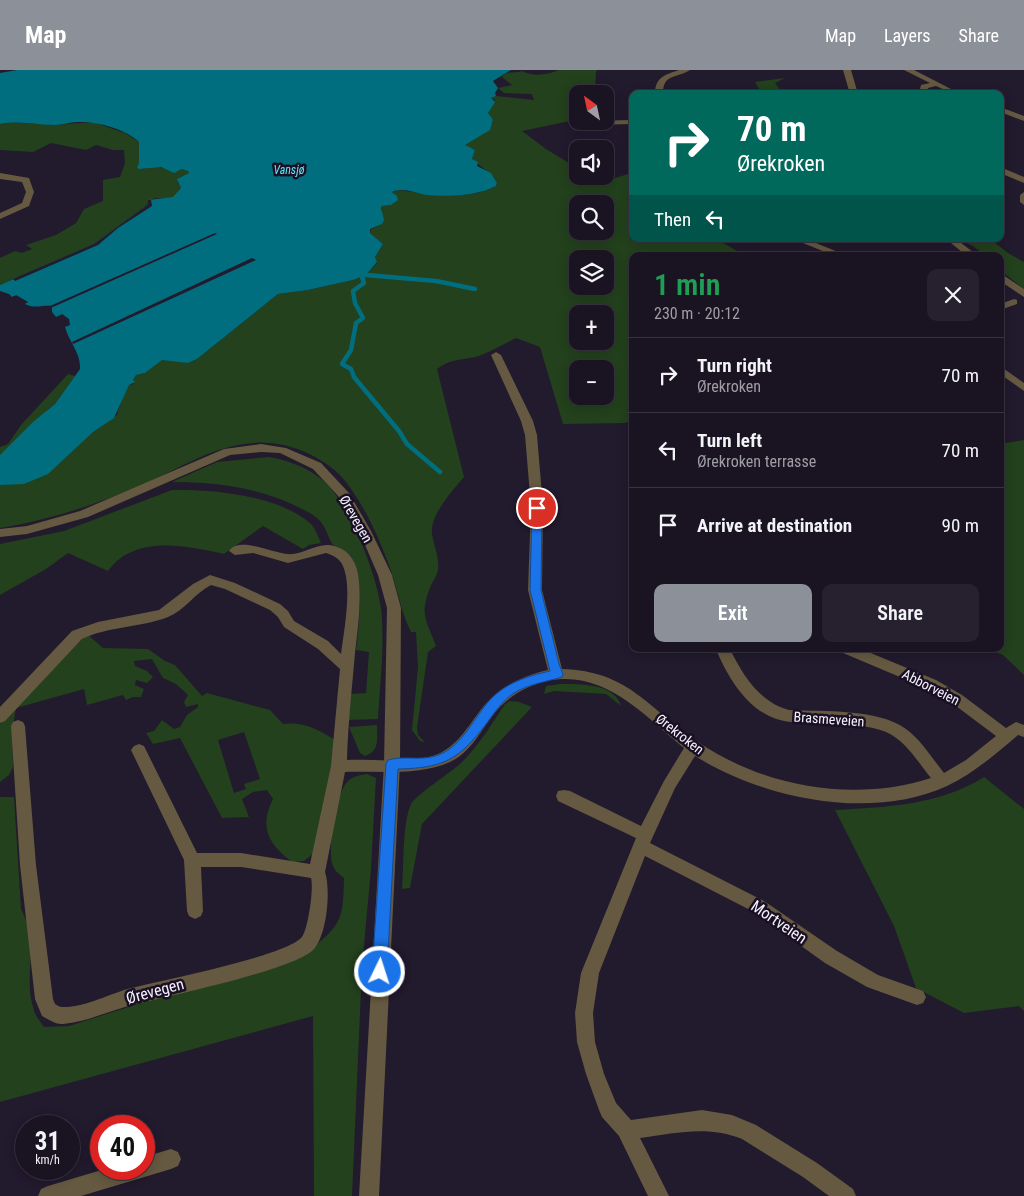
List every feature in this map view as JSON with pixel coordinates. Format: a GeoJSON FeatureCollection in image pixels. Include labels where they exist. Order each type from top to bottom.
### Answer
{"type":"FeatureCollection","features":[{"type":"Feature","properties":{"kind":"street"},"geometry":{"type":"LineString","coordinates":[[659,90],[662,78],[686,70]]}},
{"type":"Feature","properties":{"kind":"street"},"geometry":{"type":"LineString","coordinates":[[847,70],[853,90]]}},
{"type":"Feature","properties":{"kind":"street"},"geometry":{"type":"LineString","coordinates":[[908,70],[947,89]]}},
{"type":"Feature","properties":{"kind":"street"},"geometry":{"type":"LineString","coordinates":[[924,90],[924,87],[936,84]]}},
{"type":"Feature","properties":{"kind":"street"},"geometry":{"type":"LineString","coordinates":[[1004,111],[1024,119]]}},
{"type":"Feature","properties":{"kind":"street"},"geometry":{"type":"LineString","coordinates":[[614,122],[629,122]]}},
{"type":"Feature","properties":{"kind":"street"},"geometry":{"type":"LineString","coordinates":[[1004,172],[1024,180]]}},
{"type":"Feature","properties":{"kind":"street"},"geometry":{"type":"LineString","coordinates":[[0,176],[26,180],[30,192],[26,204],[0,216]]}},
{"type":"Feature","properties":{"kind":"street"},"geometry":{"type":"LineString","coordinates":[[1024,195],[1024,202]]}},
{"type":"Feature","properties":{"kind":"street"},"geometry":{"type":"LineString","coordinates":[[806,242],[832,252]]}},
{"type":"Feature","properties":{"kind":"street"},"geometry":{"type":"LineString","coordinates":[[955,242],[969,252]]}},
{"type":"Feature","properties":{"kind":"street"},"geometry":{"type":"LineString","coordinates":[[1004,279],[1024,294]]}},
{"type":"Feature","properties":{"kind":"street"},"geometry":{"type":"LineString","coordinates":[[1004,305],[1014,302]]}},
{"type":"Feature","properties":{"kind":"street"},"geometry":{"type":"LineString","coordinates":[[496,355],[527,421],[530,435],[537,508],[535,590],[557,674]]}},
{"type":"Feature","properties":{"kind":"street"},"geometry":{"type":"LineString","coordinates":[[1004,372],[1022,383]]}},
{"type":"Feature","properties":{"kind":"street","name":"Ørevegen"},"geometry":{"type":"LineString","coordinates":[[0,533],[27,530],[84,514],[228,452],[261,448],[282,450],[317,466],[345,496],[365,531],[385,575],[394,608],[392,764],[369,1196]]}},
{"type":"Feature","properties":{"kind":"street","name":"Ørevegen"},"geometry":{"type":"LineString","coordinates":[[18,726],[28,865],[44,999],[48,1010],[60,1016],[89,1011],[124,999],[254,966],[290,954],[307,944],[315,930],[320,882],[317,872],[339,766],[341,723],[354,601],[351,572],[347,560],[338,552],[327,548],[288,559],[253,549],[235,551]]}},
{"type":"Feature","properties":{"kind":"street"},"geometry":{"type":"LineString","coordinates":[[0,717],[78,635],[89,628],[162,614],[177,606],[199,584],[210,580],[230,586],[275,607],[283,614],[289,624],[323,645],[348,668]]}},
{"type":"Feature","properties":{"kind":"street","name":"Brasmeveien"},"geometry":{"type":"LineString","coordinates":[[724,652],[732,670],[750,693],[774,712],[789,716],[865,720],[891,728],[910,742],[942,781]]}},
{"type":"Feature","properties":{"kind":"street","name":"Abborveien"},"geometry":{"type":"LineString","coordinates":[[855,652],[931,684],[1016,732]]}},
{"type":"Feature","properties":{"kind":"street","name":"Ørekroken"},"geometry":{"type":"LineString","coordinates":[[392,764],[424,764],[446,757],[469,737],[494,703],[510,690],[528,681],[557,674],[584,674],[618,686],[642,703],[693,747],[740,773],[774,785],[821,794],[890,794],[919,789],[942,781],[981,759],[1016,732]]}},
{"type":"Feature","properties":{"kind":"street"},"geometry":{"type":"LineString","coordinates":[[659,1196],[626,1130],[609,1110],[595,1074],[586,1042],[584,1013],[590,973],[643,841],[669,785],[693,747]]}},
{"type":"Feature","properties":{"kind":"street"},"geometry":{"type":"LineString","coordinates":[[139,750],[192,860],[195,911]]}},
{"type":"Feature","properties":{"kind":"street"},"geometry":{"type":"LineString","coordinates":[[339,766],[392,764]]}},
{"type":"Feature","properties":{"kind":"street","name":"Mortveien"},"geometry":{"type":"LineString","coordinates":[[564,796],[758,906],[831,957],[873,981],[917,997]]}},
{"type":"Feature","properties":{"kind":"street"},"geometry":{"type":"LineString","coordinates":[[192,860],[241,860],[317,872]]}},
{"type":"Feature","properties":{"kind":"street"},"geometry":{"type":"LineString","coordinates":[[626,1130],[702,1120],[732,1125],[749,1132],[810,1170],[846,1196]]}},
{"type":"Feature","properties":{"kind":"street"},"geometry":{"type":"LineString","coordinates":[[155,1163],[171,1158]]}},
{"type":"Feature","properties":{"kind":"street"},"geometry":{"type":"LineString","coordinates":[[48,1196],[101,1180]]}},
{"type":"Feature","properties":{"kind":"green space"},"geometry":{"type":"Polygon","coordinates":[[[559,70],[598,70],[596,71],[595,85],[569,85],[569,121],[522,131],[569,163],[569,185],[614,185],[614,178],[629,174],[629,242],[721,242],[739,252],[629,252],[629,421],[625,423],[563,424],[540,347],[516,338],[491,351],[475,357],[451,362],[437,369],[464,477],[443,503],[432,526],[438,570],[427,598],[425,612],[427,624],[436,646],[428,652],[417,727],[418,735],[425,742],[420,741],[412,730],[418,667],[416,632],[411,632],[387,560],[362,506],[340,475],[311,455],[280,444],[257,443],[234,446],[213,452],[149,482],[96,503],[49,518],[0,528],[0,447],[8,444],[21,425],[68,374],[75,376],[55,404],[47,410],[90,434],[117,415],[122,398],[129,385],[134,384],[133,380],[136,375],[145,373],[162,359],[188,363],[197,359],[278,294],[308,290],[353,280],[366,275],[377,263],[375,257],[383,244],[370,233],[371,229],[380,225],[382,206],[394,203],[397,196],[392,192],[398,190],[461,195],[486,191],[496,186],[497,183],[492,175],[472,159],[475,150],[466,147],[466,144],[489,130],[493,122],[488,113],[495,100],[490,98],[496,96],[534,100],[532,94],[504,93],[498,88],[512,85],[502,77],[504,75],[522,71],[536,75],[559,70]]]}},
{"type":"Feature","properties":{"kind":"green space"},"geometry":{"type":"Polygon","coordinates":[[[785,78],[775,83],[780,90],[760,90],[755,82],[785,78]]]}},
{"type":"Feature","properties":{"kind":"green space"},"geometry":{"type":"Polygon","coordinates":[[[10,122],[55,125],[93,122],[125,133],[139,142],[139,164],[144,169],[156,167],[176,172],[182,169],[187,170],[189,173],[179,178],[178,181],[181,188],[174,197],[155,198],[94,244],[0,285],[0,258],[15,251],[22,253],[32,249],[26,245],[56,235],[76,223],[84,209],[103,201],[103,180],[120,177],[125,163],[124,150],[113,150],[96,145],[86,150],[51,143],[33,152],[0,150],[0,124],[10,122]]]}},
{"type":"Feature","properties":{"kind":"green space"},"geometry":{"type":"Polygon","coordinates":[[[964,242],[994,242],[1024,262],[1024,289],[1004,273],[1004,252],[981,252],[964,242]]]}},
{"type":"Feature","properties":{"kind":"green space"},"geometry":{"type":"Polygon","coordinates":[[[1024,440],[1024,675],[1003,655],[995,652],[1004,652],[1004,441],[1006,443],[1024,440]]]}},
{"type":"Feature","properties":{"kind":"green space"},"geometry":{"type":"Polygon","coordinates":[[[268,457],[295,464],[320,478],[331,488],[341,503],[360,538],[373,576],[381,608],[382,650],[378,719],[347,720],[350,694],[366,693],[369,652],[356,650],[359,590],[356,567],[350,556],[333,545],[322,523],[311,514],[294,505],[264,494],[219,485],[172,482],[217,462],[268,457]]]}},
{"type":"Feature","properties":{"kind":"green space"},"geometry":{"type":"Polygon","coordinates":[[[172,490],[225,493],[262,500],[280,506],[310,523],[321,543],[309,545],[303,549],[263,526],[224,554],[178,546],[147,547],[119,559],[108,571],[68,553],[46,569],[0,595],[0,544],[64,531],[172,490]]]}},
{"type":"Feature","properties":{"kind":"green space"},"geometry":{"type":"Polygon","coordinates":[[[87,634],[103,648],[148,649],[165,661],[175,665],[202,696],[207,693],[270,710],[283,724],[305,725],[337,741],[314,853],[304,861],[292,862],[277,849],[268,834],[267,818],[273,799],[267,790],[253,792],[242,799],[249,817],[222,818],[180,738],[153,744],[146,733],[154,731],[162,720],[174,729],[180,727],[187,715],[198,707],[198,704],[186,707],[184,702],[188,695],[176,684],[163,678],[152,659],[134,661],[135,666],[147,671],[153,677],[147,683],[136,680],[135,685],[144,689],[141,697],[133,697],[126,700],[123,695],[87,705],[84,689],[16,708],[12,733],[13,767],[9,775],[0,782],[0,724],[87,634]],[[244,732],[218,740],[234,793],[246,789],[244,784],[260,779],[244,732]]]}},
{"type":"Feature","properties":{"kind":"green space"},"geometry":{"type":"Polygon","coordinates":[[[560,684],[595,686],[604,689],[617,698],[621,706],[606,694],[554,691],[544,694],[546,686],[560,684]]]}},
{"type":"Feature","properties":{"kind":"green space"},"geometry":{"type":"Polygon","coordinates":[[[510,701],[532,707],[422,824],[410,888],[402,889],[406,822],[411,804],[419,795],[461,763],[479,742],[505,704],[510,701]]]}},
{"type":"Feature","properties":{"kind":"green space"},"geometry":{"type":"Polygon","coordinates":[[[377,725],[377,744],[370,754],[365,756],[360,753],[349,727],[377,725]]]}},
{"type":"Feature","properties":{"kind":"green space"},"geometry":{"type":"Polygon","coordinates":[[[367,774],[376,778],[371,869],[362,967],[352,1196],[314,1196],[313,1016],[0,1102],[0,797],[14,797],[21,909],[30,935],[30,985],[35,1012],[44,1027],[69,1026],[311,949],[322,940],[335,926],[342,911],[344,878],[334,868],[331,856],[332,833],[340,795],[349,780],[367,774]]]}},
{"type":"Feature","properties":{"kind":"green space"},"geometry":{"type":"Polygon","coordinates":[[[984,777],[1024,809],[1024,1011],[1019,1006],[964,1013],[916,988],[894,926],[835,810],[893,806],[931,799],[949,794],[984,777]]]}},
{"type":"Feature","properties":{"kind":"water","name":"Vansjø"},"geometry":{"type":"Polygon","coordinates":[[[17,70],[511,70],[493,81],[498,88],[495,93],[496,96],[491,98],[495,102],[488,113],[493,120],[490,130],[465,145],[475,150],[472,159],[478,162],[477,166],[491,173],[497,183],[496,186],[480,192],[453,196],[426,195],[405,190],[392,192],[397,196],[398,200],[391,205],[382,206],[384,220],[382,224],[370,229],[370,233],[383,244],[375,257],[377,262],[366,275],[353,280],[308,290],[278,294],[197,359],[188,363],[162,360],[145,373],[136,375],[133,380],[135,382],[129,385],[114,418],[93,432],[48,474],[24,484],[0,485],[0,455],[33,422],[55,404],[80,369],[80,363],[65,327],[70,325],[69,319],[62,314],[56,317],[52,312],[52,306],[35,307],[25,304],[28,302],[16,295],[12,297],[0,291],[0,285],[94,244],[147,206],[148,200],[173,197],[181,188],[177,179],[189,173],[182,169],[174,173],[161,167],[139,169],[137,167],[139,164],[139,142],[127,133],[102,124],[78,122],[55,125],[0,124],[0,73],[17,70]]]}},
{"type":"Feature","properties":{"kind":"pier"},"geometry":{"type":"Polygon","coordinates":[[[148,200],[151,200],[152,206],[118,228],[98,245],[15,281],[13,279],[94,244],[147,206],[148,200]]]}},
{"type":"Feature","properties":{"kind":"pier"},"geometry":{"type":"Polygon","coordinates":[[[215,233],[217,234],[53,307],[50,306],[215,233]]]}},
{"type":"Feature","properties":{"kind":"pier"},"geometry":{"type":"Polygon","coordinates":[[[252,258],[256,260],[73,344],[72,342],[252,258]]]}},
{"type":"Feature","properties":{"kind":"waterway"},"geometry":{"type":"LineString","coordinates":[[366,275],[436,281],[475,289]]}},
{"type":"Feature","properties":{"kind":"waterway"},"geometry":{"type":"LineString","coordinates":[[362,277],[364,283],[353,291],[355,303],[363,318],[356,323],[351,350],[342,364],[351,369],[354,377],[399,431],[407,444],[440,472]]}},
{"type":"Feature","properties":{"kind":"route"},"geometry":{"type":"LineString","coordinates":[[380,972],[392,764],[424,764],[446,757],[469,737],[494,703],[510,690],[528,681],[557,674],[535,590],[537,508]]}}]}
